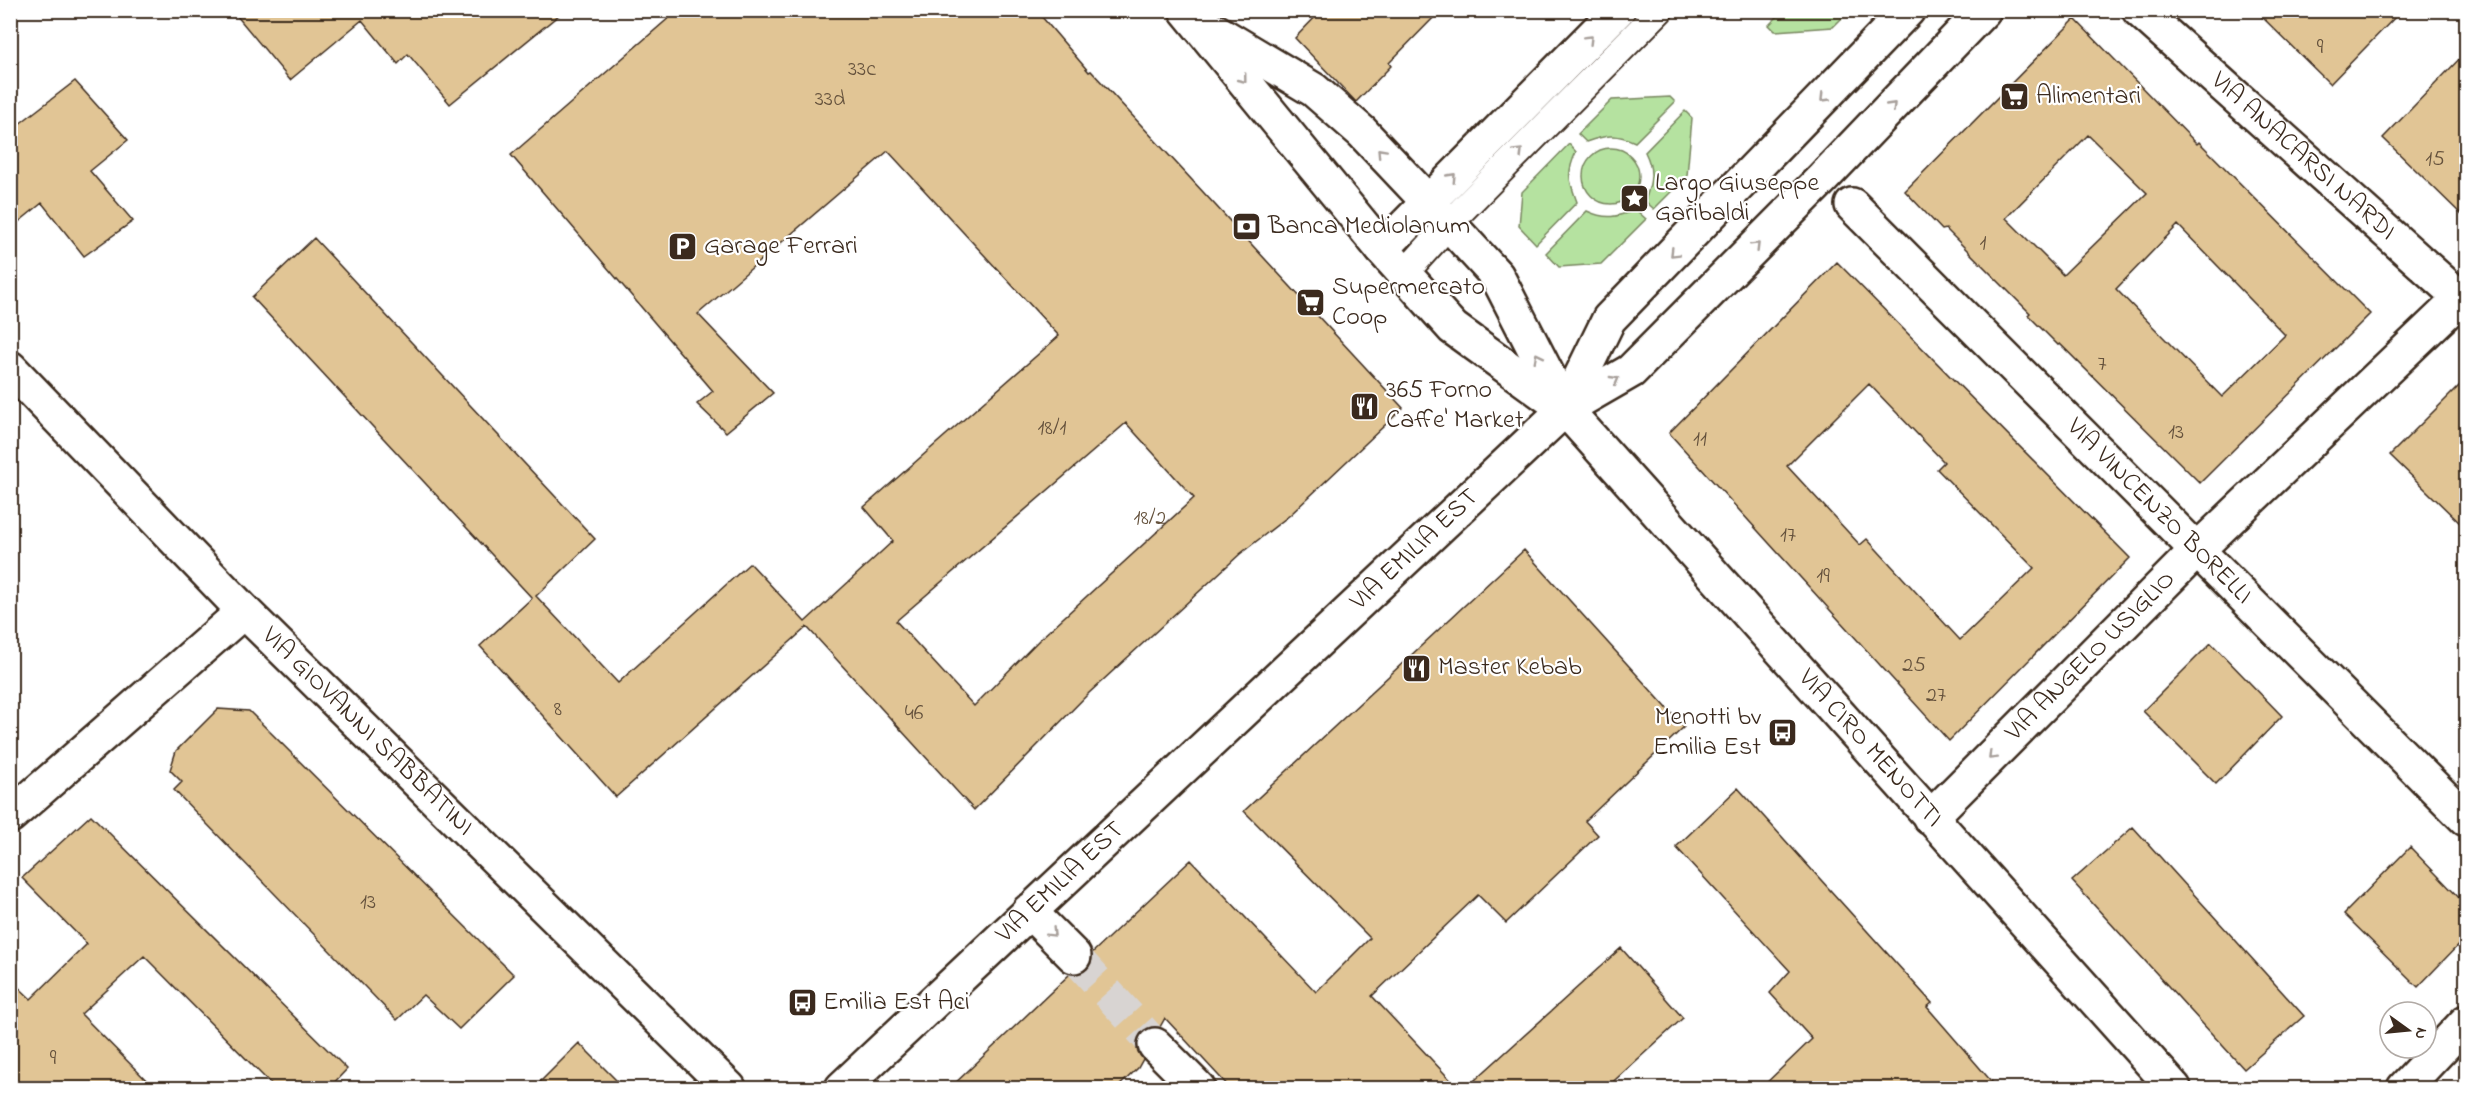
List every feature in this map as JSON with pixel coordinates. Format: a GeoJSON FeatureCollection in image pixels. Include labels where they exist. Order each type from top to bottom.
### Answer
{"type":"FeatureCollection","features":[{"type":"Feature","properties":{"kind":"street"},"geometry":{"type":"LineString","coordinates":[[1382,249],[1439,213],[1618,10]]}},
{"type":"Feature","properties":{"kind":"street"},"geometry":{"type":"LineString","coordinates":[[1565,409],[1609,319],[1908,10]]}},
{"type":"Feature","properties":{"kind":"street","name":"VIA EMILIA EST"},"geometry":{"type":"LineString","coordinates":[[842,1089],[1565,409],[1637,365],[1823,178],[1984,10]]}},
{"type":"Feature","properties":{"kind":"street","name":"VIA ANACARSI NARDI"},"geometry":{"type":"LineString","coordinates":[[2139,10],[2464,301]]}},
{"type":"Feature","properties":{"kind":"street"},"geometry":{"type":"LineString","coordinates":[[1190,14],[1314,90],[1362,132],[1439,213],[1497,276],[1565,409]]}},
{"type":"Feature","properties":{"kind":"street"},"geometry":{"type":"LineString","coordinates":[[1190,14],[1382,249],[1453,328],[1565,409]]}},
{"type":"Feature","properties":{"kind":"street","name":"VIA VINCENZO BORELLI"},"geometry":{"type":"LineString","coordinates":[[1852,205],[2466,819]]}},
{"type":"Feature","properties":{"kind":"street","name":"VIA ANGELO USIGLIO"},"geometry":{"type":"LineString","coordinates":[[1930,818],[2196,550],[2464,301]]}},
{"type":"Feature","properties":{"kind":"street","name":"VIA GIOVANNI SABBATINI"},"geometry":{"type":"LineString","coordinates":[[10,368],[244,611],[729,1089]]}},
{"type":"Feature","properties":{"kind":"street","name":"VIA CIRO MENOTTI"},"geometry":{"type":"LineString","coordinates":[[1565,409],[2174,1089]]}},
{"type":"Feature","properties":{"kind":"street"},"geometry":{"type":"LineString","coordinates":[[10,816],[244,611]]}},
{"type":"Feature","properties":{"kind":"street"},"geometry":{"type":"LineString","coordinates":[[1029,911],[1074,956]]}},
{"type":"Feature","properties":{"kind":"street"},"geometry":{"type":"LineString","coordinates":[[2404,1089],[2466,1022]]}},
{"type":"Feature","properties":{"kind":"street"},"geometry":{"type":"LineString","coordinates":[[1155,1045],[1198,1089]]}},
{"type":"Feature","properties":{"kind":"lane"},"geometry":{"type":"LineString","coordinates":[[1404,274],[1439,213],[1660,10]]}},
{"type":"Feature","properties":{"kind":"green space"},"geometry":{"type":"Polygon","coordinates":[[[1783,11],[1849,11],[1833,27],[1775,31],[1769,25],[1783,11]]]}},
{"type":"Feature","properties":{"kind":"green space"},"geometry":{"type":"Polygon","coordinates":[[[1670,97],[1675,102],[1635,142],[1622,137],[1610,136],[1586,142],[1578,134],[1612,100],[1670,97]]]}},
{"type":"Feature","properties":{"kind":"green space"},"geometry":{"type":"Polygon","coordinates":[[[1685,111],[1692,118],[1687,176],[1654,209],[1645,201],[1651,176],[1650,164],[1645,152],[1685,111]]]}},
{"type":"Feature","properties":{"kind":"green space"},"geometry":{"type":"Polygon","coordinates":[[[1569,144],[1576,152],[1570,177],[1577,202],[1536,244],[1519,226],[1522,192],[1569,144]]]}},
{"type":"Feature","properties":{"kind":"green space"},"geometry":{"type":"Polygon","coordinates":[[[1611,148],[1622,150],[1631,156],[1637,165],[1639,176],[1637,187],[1631,196],[1622,202],[1611,204],[1600,202],[1591,196],[1585,187],[1583,176],[1585,165],[1591,156],[1600,150],[1611,148]]]}},
{"type":"Feature","properties":{"kind":"green space"},"geometry":{"type":"Polygon","coordinates":[[[1636,210],[1646,219],[1601,264],[1559,267],[1546,253],[1587,211],[1600,216],[1612,216],[1636,210]]]}},
{"type":"Feature","properties":{"kind":"building"},"geometry":{"type":"Polygon","coordinates":[[[232,10],[565,10],[450,104],[408,54],[398,64],[362,20],[290,80],[232,10]]]}},
{"type":"Feature","properties":{"kind":"building"},"geometry":{"type":"Polygon","coordinates":[[[678,10],[1036,10],[1089,72],[1091,71],[1403,408],[1290,515],[1240,554],[1089,693],[974,810],[807,627],[616,797],[480,646],[532,598],[252,297],[314,238],[595,539],[536,596],[618,683],[750,563],[805,622],[893,541],[864,507],[1059,336],[888,151],[698,314],[773,393],[726,432],[697,404],[713,391],[511,155],[678,10]],[[1126,423],[896,621],[974,706],[1040,639],[1194,498],[1126,423]]]}},
{"type":"Feature","properties":{"kind":"building"},"geometry":{"type":"Polygon","coordinates":[[[1322,10],[1441,10],[1389,63],[1391,66],[1356,102],[1295,38],[1322,10]]]}},
{"type":"Feature","properties":{"kind":"building"},"geometry":{"type":"Polygon","coordinates":[[[2255,10],[2402,10],[2330,84],[2255,10]]]}},
{"type":"Feature","properties":{"kind":"building"},"geometry":{"type":"Polygon","coordinates":[[[2075,19],[2197,144],[2199,142],[2370,314],[2200,483],[2028,315],[2030,313],[1946,229],[1942,230],[1905,191],[2075,19]],[[2088,135],[2006,218],[2063,275],[2147,193],[2088,135]],[[2178,225],[2116,289],[2222,397],[2285,335],[2178,225]]]}},
{"type":"Feature","properties":{"kind":"building"},"geometry":{"type":"Polygon","coordinates":[[[2466,52],[2466,219],[2383,138],[2466,52]]]}},
{"type":"Feature","properties":{"kind":"building"},"geometry":{"type":"Polygon","coordinates":[[[75,81],[128,140],[90,171],[133,221],[84,256],[42,203],[10,229],[10,131],[75,81]]]}},
{"type":"Feature","properties":{"kind":"building"},"geometry":{"type":"Polygon","coordinates":[[[1837,262],[2130,558],[1949,741],[1669,433],[1837,262]],[[1869,384],[1787,466],[1860,545],[1867,539],[1960,640],[2034,568],[1937,469],[1944,462],[1869,384]]]}},
{"type":"Feature","properties":{"kind":"building"},"geometry":{"type":"Polygon","coordinates":[[[2466,379],[2466,529],[2390,455],[2466,379]]]}},
{"type":"Feature","properties":{"kind":"building"},"geometry":{"type":"Polygon","coordinates":[[[1524,550],[1684,727],[1585,821],[1598,835],[1506,923],[1478,895],[1372,996],[1459,1089],[1231,1089],[1165,1018],[1160,1027],[1150,1027],[1141,1032],[1137,1041],[1137,1049],[1143,1059],[1138,1068],[1116,1089],[949,1089],[1070,974],[1079,974],[1087,970],[1092,961],[1092,953],[1191,860],[1316,992],[1370,938],[1244,811],[1524,550]]]}},
{"type":"Feature","properties":{"kind":"building"},"geometry":{"type":"Polygon","coordinates":[[[2211,643],[2282,716],[2216,784],[2143,711],[2211,643]]]}},
{"type":"Feature","properties":{"kind":"building"},"geometry":{"type":"Polygon","coordinates":[[[218,709],[249,711],[514,975],[459,1029],[423,995],[397,1020],[174,790],[182,782],[170,770],[176,751],[218,709]]]}},
{"type":"Feature","properties":{"kind":"building"},"geometry":{"type":"Polygon","coordinates":[[[1738,788],[1932,1003],[1927,1007],[1998,1089],[1760,1089],[1812,1039],[1770,993],[1790,971],[1676,847],[1738,788]]]}},
{"type":"Feature","properties":{"kind":"building"},"geometry":{"type":"Polygon","coordinates":[[[91,815],[347,1069],[328,1089],[276,1089],[144,956],[81,1014],[155,1089],[10,1089],[10,979],[31,999],[87,944],[22,878],[91,815]]]}},
{"type":"Feature","properties":{"kind":"building"},"geometry":{"type":"Polygon","coordinates":[[[2133,827],[2304,1016],[2244,1069],[2072,881],[2133,827]]]}},
{"type":"Feature","properties":{"kind":"building"},"geometry":{"type":"Polygon","coordinates":[[[2410,847],[2466,905],[2466,937],[2418,987],[2344,914],[2410,847]]]}},
{"type":"Feature","properties":{"kind":"building"},"geometry":{"type":"Polygon","coordinates":[[[1621,948],[1683,1018],[1605,1089],[1465,1089],[1621,948]]]}},
{"type":"Feature","properties":{"kind":"building"},"geometry":{"type":"Polygon","coordinates":[[[579,1043],[625,1089],[533,1089],[579,1043]]]}},
{"type":"Feature","properties":{"kind":"tunnel"},"geometry":{"type":"LineString","coordinates":[[1074,956],[1155,1045]]}},
{"type":"Feature","properties":{"kind":"place","name":"Alimentari"},"geometry":{"type":"Point","coordinates":[2015,97]}},
{"type":"Feature","properties":{"kind":"place","name":"Largo Giuseppe Garibaldi"},"geometry":{"type":"Point","coordinates":[1634,199]}},
{"type":"Feature","properties":{"kind":"place","name":"Banca Mediolanum"},"geometry":{"type":"Point","coordinates":[1247,227]}},
{"type":"Feature","properties":{"kind":"place","name":"Garage Ferrari"},"geometry":{"type":"Point","coordinates":[683,247]}},
{"type":"Feature","properties":{"kind":"place","name":"Supermercato Coop"},"geometry":{"type":"Point","coordinates":[1311,303]}},
{"type":"Feature","properties":{"kind":"place","name":"365 Forno Caffe' Market"},"geometry":{"type":"Point","coordinates":[1365,406]}},
{"type":"Feature","properties":{"kind":"place","name":"Master Kebab"},"geometry":{"type":"Point","coordinates":[1417,668]}},
{"type":"Feature","properties":{"kind":"place","name":"Menotti bv Emilia Est"},"geometry":{"type":"Point","coordinates":[1782,733]}},
{"type":"Feature","properties":{"kind":"place","name":"Emilia Est Aci"},"geometry":{"type":"Point","coordinates":[802,1003]}}]}
